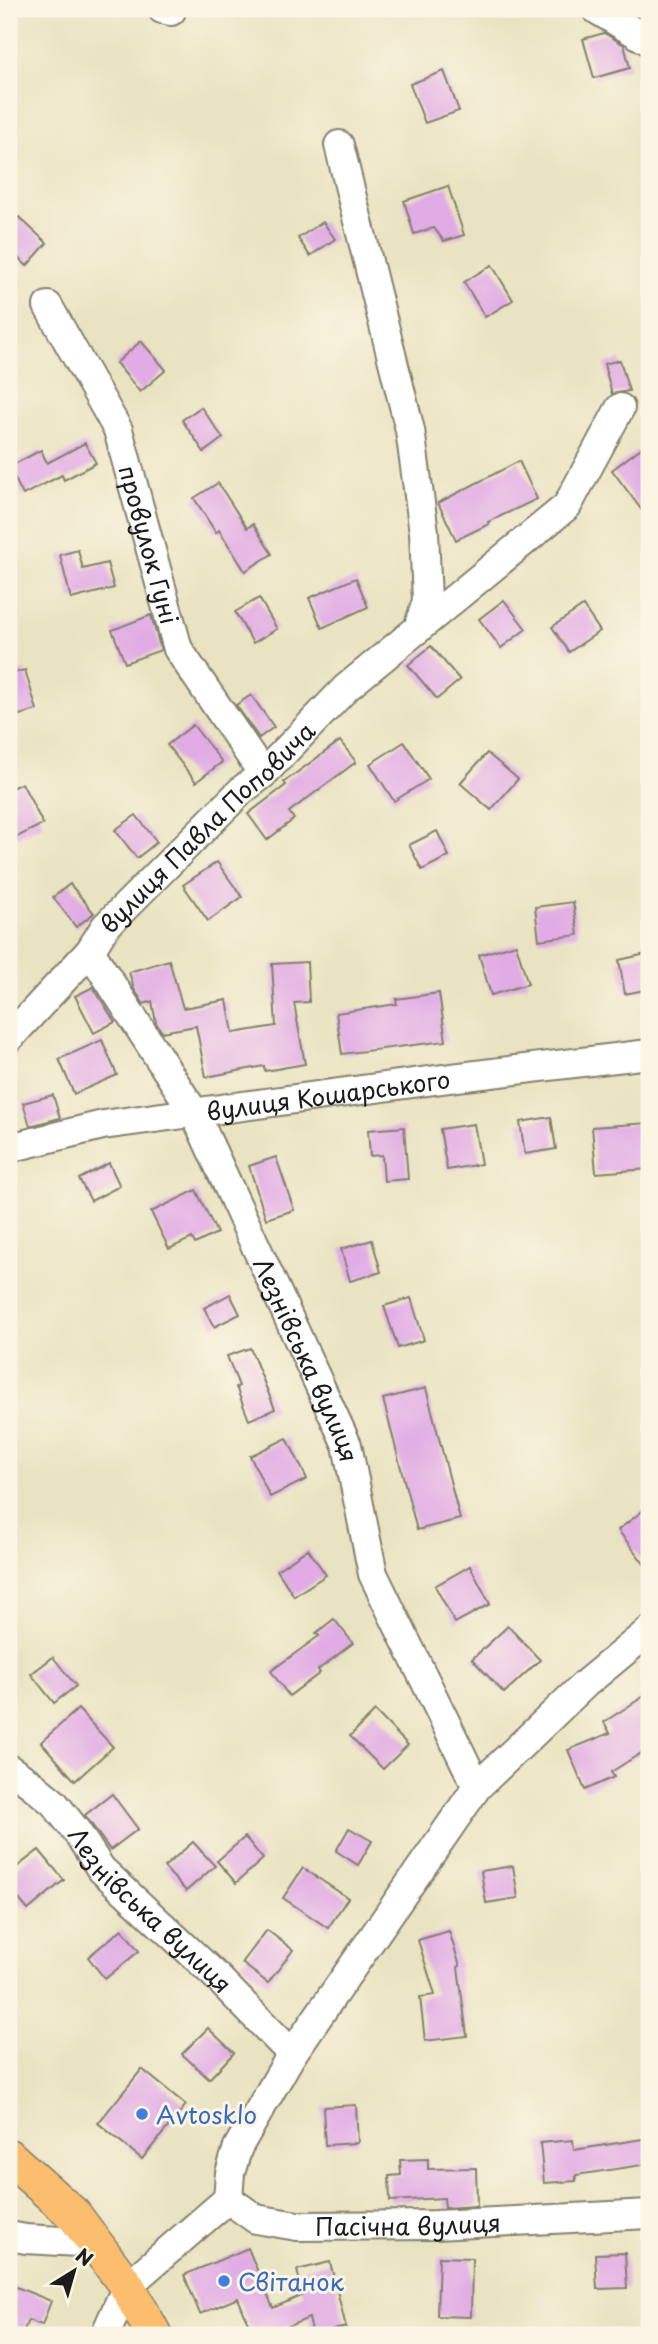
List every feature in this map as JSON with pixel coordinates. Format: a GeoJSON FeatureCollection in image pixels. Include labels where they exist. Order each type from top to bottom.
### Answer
{"type":"FeatureCollection","features":[{"type":"Feature","properties":{"kind":"main road"},"geometry":{"type":"LineString","coordinates":[[9,2157],[74,2215],[127,2287],[154,2335]]}},
{"type":"Feature","properties":{"kind":"street"},"geometry":{"type":"LineString","coordinates":[[596,9],[649,41]]}},
{"type":"Feature","properties":{"kind":"street"},"geometry":{"type":"LineString","coordinates":[[339,145],[410,430],[424,546],[426,601],[418,629]]}},
{"type":"Feature","properties":{"kind":"street","name":"провулок Гуні"},"geometry":{"type":"LineString","coordinates":[[48,306],[118,430],[178,649],[263,774]]}},
{"type":"Feature","properties":{"kind":"street","name":"вулиця Павла Поповича"},"geometry":{"type":"LineString","coordinates":[[9,1038],[90,951],[105,927],[242,790],[263,774],[346,688],[567,506],[620,408]]}},
{"type":"Feature","properties":{"kind":"street","name":"Лезнівська вулиця"},"geometry":{"type":"LineString","coordinates":[[90,951],[195,1114],[347,1446],[373,1574],[477,1787]]}},
{"type":"Feature","properties":{"kind":"street","name":"вулиця Кошарського"},"geometry":{"type":"LineString","coordinates":[[9,1148],[103,1125],[649,1054]]}},
{"type":"Feature","properties":{"kind":"street"},"geometry":{"type":"LineString","coordinates":[[105,2335],[127,2287],[228,2199],[230,2173],[238,2147],[292,2054],[477,1787],[585,1684],[649,1631]]}},
{"type":"Feature","properties":{"kind":"street","name":"Лезнівська вулиця"},"geometry":{"type":"LineString","coordinates":[[9,1769],[54,1803],[102,1869],[214,1974],[292,2054]]}},
{"type":"Feature","properties":{"kind":"street","name":"Пасічна вулиця"},"geometry":{"type":"LineString","coordinates":[[228,2199],[256,2218],[296,2227],[513,2222],[649,2214]]}},
{"type":"Feature","properties":{"kind":"street"},"geometry":{"type":"LineString","coordinates":[[9,2236],[95,2243]]}},
{"type":"Feature","properties":{"kind":"building"},"geometry":{"type":"Polygon","coordinates":[[[604,33],[624,45],[630,68],[594,78],[583,39],[604,33]]]}},
{"type":"Feature","properties":{"kind":"building"},"geometry":{"type":"Polygon","coordinates":[[[444,71],[459,111],[425,123],[410,84],[444,71]]]}},
{"type":"Feature","properties":{"kind":"building"},"geometry":{"type":"Polygon","coordinates":[[[448,186],[464,235],[444,241],[434,228],[414,234],[404,201],[448,186]]]}},
{"type":"Feature","properties":{"kind":"building"},"geometry":{"type":"Polygon","coordinates":[[[19,217],[47,243],[27,266],[9,249],[9,229],[19,217]]]}},
{"type":"Feature","properties":{"kind":"building"},"geometry":{"type":"Polygon","coordinates":[[[323,222],[335,239],[310,256],[298,238],[323,222]]]}},
{"type":"Feature","properties":{"kind":"building"},"geometry":{"type":"Polygon","coordinates":[[[492,265],[513,300],[485,317],[464,282],[492,265]]]}},
{"type":"Feature","properties":{"kind":"building"},"geometry":{"type":"Polygon","coordinates":[[[141,341],[166,370],[140,392],[116,363],[141,341]]]}},
{"type":"Feature","properties":{"kind":"building"},"geometry":{"type":"Polygon","coordinates":[[[620,360],[629,391],[612,394],[604,364],[620,360]]]}},
{"type":"Feature","properties":{"kind":"building"},"geometry":{"type":"Polygon","coordinates":[[[201,407],[223,438],[204,452],[182,420],[201,407]]]}},
{"type":"Feature","properties":{"kind":"building"},"geometry":{"type":"Polygon","coordinates":[[[649,442],[649,520],[612,470],[649,442]]]}},
{"type":"Feature","properties":{"kind":"building"},"geometry":{"type":"Polygon","coordinates":[[[85,443],[96,463],[64,480],[62,475],[23,495],[9,467],[41,450],[47,463],[85,443]]]}},
{"type":"Feature","properties":{"kind":"building"},"geometry":{"type":"Polygon","coordinates":[[[519,461],[537,499],[456,540],[438,503],[519,461]]]}},
{"type":"Feature","properties":{"kind":"building"},"geometry":{"type":"Polygon","coordinates":[[[218,483],[247,528],[253,524],[272,554],[245,571],[219,530],[216,533],[194,498],[218,483]]]}},
{"type":"Feature","properties":{"kind":"building"},"geometry":{"type":"Polygon","coordinates":[[[78,550],[83,569],[107,563],[114,588],[71,599],[60,555],[78,550]]]}},
{"type":"Feature","properties":{"kind":"building"},"geometry":{"type":"Polygon","coordinates":[[[356,578],[368,607],[322,628],[309,598],[356,578]]]}},
{"type":"Feature","properties":{"kind":"building"},"geometry":{"type":"Polygon","coordinates":[[[259,598],[277,629],[253,643],[235,612],[259,598]]]}},
{"type":"Feature","properties":{"kind":"building"},"geometry":{"type":"Polygon","coordinates":[[[504,600],[526,629],[501,648],[479,619],[504,600]]]}},
{"type":"Feature","properties":{"kind":"building"},"geometry":{"type":"Polygon","coordinates":[[[583,606],[600,631],[569,652],[552,627],[583,606]]]}},
{"type":"Feature","properties":{"kind":"building"},"geometry":{"type":"Polygon","coordinates":[[[151,615],[161,650],[125,663],[112,630],[151,615]]]}},
{"type":"Feature","properties":{"kind":"building"},"geometry":{"type":"Polygon","coordinates":[[[431,646],[460,680],[437,699],[408,665],[431,646]]]}},
{"type":"Feature","properties":{"kind":"building"},"geometry":{"type":"Polygon","coordinates":[[[25,670],[37,710],[9,718],[9,674],[25,670]]]}},
{"type":"Feature","properties":{"kind":"building"},"geometry":{"type":"Polygon","coordinates":[[[251,695],[274,727],[259,738],[236,705],[251,695]]]}},
{"type":"Feature","properties":{"kind":"building"},"geometry":{"type":"Polygon","coordinates":[[[193,725],[222,762],[196,782],[167,745],[193,725]]]}},
{"type":"Feature","properties":{"kind":"building"},"geometry":{"type":"Polygon","coordinates":[[[340,741],[356,762],[289,812],[294,819],[267,840],[248,814],[286,785],[284,782],[340,741]]]}},
{"type":"Feature","properties":{"kind":"building"},"geometry":{"type":"Polygon","coordinates":[[[404,742],[429,779],[394,801],[370,764],[404,742]]]}},
{"type":"Feature","properties":{"kind":"building"},"geometry":{"type":"Polygon","coordinates":[[[487,753],[518,779],[491,810],[460,783],[487,753]]]}},
{"type":"Feature","properties":{"kind":"building"},"geometry":{"type":"Polygon","coordinates":[[[22,783],[43,824],[9,841],[9,789],[22,783]]]}},
{"type":"Feature","properties":{"kind":"building"},"geometry":{"type":"Polygon","coordinates":[[[136,815],[157,842],[137,858],[115,830],[136,815]]]}},
{"type":"Feature","properties":{"kind":"building"},"geometry":{"type":"Polygon","coordinates":[[[437,831],[449,856],[422,870],[409,845],[437,831]]]}},
{"type":"Feature","properties":{"kind":"building"},"geometry":{"type":"Polygon","coordinates":[[[217,862],[242,897],[208,921],[183,885],[217,862]]]}},
{"type":"Feature","properties":{"kind":"building"},"geometry":{"type":"Polygon","coordinates":[[[70,884],[94,913],[76,927],[53,897],[70,884]]]}},
{"type":"Feature","properties":{"kind":"building"},"geometry":{"type":"Polygon","coordinates":[[[573,902],[578,935],[539,940],[535,907],[573,902]]]}},
{"type":"Feature","properties":{"kind":"building"},"geometry":{"type":"Polygon","coordinates":[[[516,944],[528,984],[491,995],[479,955],[516,944]]]}},
{"type":"Feature","properties":{"kind":"building"},"geometry":{"type":"Polygon","coordinates":[[[646,954],[649,989],[625,994],[619,960],[646,954]]]}},
{"type":"Feature","properties":{"kind":"building"},"geometry":{"type":"Polygon","coordinates":[[[169,960],[183,1008],[227,1000],[233,1033],[276,1026],[272,964],[307,962],[309,1002],[294,1003],[305,1064],[265,1071],[264,1066],[206,1077],[196,1026],[162,1032],[156,1023],[152,1001],[144,1004],[134,989],[129,972],[169,960]]]}},
{"type":"Feature","properties":{"kind":"building"},"geometry":{"type":"Polygon","coordinates":[[[93,987],[115,1022],[94,1033],[75,996],[93,987]]]}},
{"type":"Feature","properties":{"kind":"building"},"geometry":{"type":"Polygon","coordinates":[[[439,993],[446,1041],[342,1054],[336,1013],[397,1004],[396,999],[439,993]]]}},
{"type":"Feature","properties":{"kind":"building"},"geometry":{"type":"Polygon","coordinates":[[[102,1040],[117,1075],[74,1094],[59,1059],[102,1040]]]}},
{"type":"Feature","properties":{"kind":"building"},"geometry":{"type":"Polygon","coordinates":[[[53,1095],[60,1118],[30,1126],[23,1103],[53,1095]]]}},
{"type":"Feature","properties":{"kind":"building"},"geometry":{"type":"Polygon","coordinates":[[[551,1117],[556,1149],[525,1154],[520,1122],[551,1117]]]}},
{"type":"Feature","properties":{"kind":"building"},"geometry":{"type":"Polygon","coordinates":[[[649,1123],[649,1169],[596,1173],[592,1127],[649,1123]]]}},
{"type":"Feature","properties":{"kind":"building"},"geometry":{"type":"Polygon","coordinates":[[[474,1124],[481,1164],[447,1170],[440,1129],[474,1124]]]}},
{"type":"Feature","properties":{"kind":"building"},"geometry":{"type":"Polygon","coordinates":[[[404,1127],[408,1179],[384,1181],[382,1155],[370,1156],[368,1130],[404,1127]]]}},
{"type":"Feature","properties":{"kind":"building"},"geometry":{"type":"Polygon","coordinates":[[[276,1157],[294,1210],[266,1219],[249,1166],[276,1157]]]}},
{"type":"Feature","properties":{"kind":"building"},"geometry":{"type":"Polygon","coordinates":[[[109,1163],[120,1186],[91,1201],[79,1179],[109,1163]]]}},
{"type":"Feature","properties":{"kind":"building"},"geometry":{"type":"Polygon","coordinates":[[[196,1190],[217,1233],[195,1244],[192,1238],[169,1249],[151,1212],[196,1190]]]}},
{"type":"Feature","properties":{"kind":"building"},"geometry":{"type":"Polygon","coordinates":[[[372,1240],[381,1272],[350,1281],[341,1249],[372,1240]]]}},
{"type":"Feature","properties":{"kind":"building"},"geometry":{"type":"Polygon","coordinates":[[[230,1294],[240,1314],[214,1327],[204,1308],[230,1294]]]}},
{"type":"Feature","properties":{"kind":"building"},"geometry":{"type":"Polygon","coordinates":[[[411,1298],[424,1340],[398,1348],[384,1306],[411,1298]]]}},
{"type":"Feature","properties":{"kind":"building"},"geometry":{"type":"Polygon","coordinates":[[[250,1348],[275,1409],[249,1420],[227,1356],[250,1348]]]}},
{"type":"Feature","properties":{"kind":"building"},"geometry":{"type":"Polygon","coordinates":[[[426,1388],[460,1519],[417,1530],[383,1399],[426,1388]]]}},
{"type":"Feature","properties":{"kind":"building"},"geometry":{"type":"Polygon","coordinates":[[[287,1438],[307,1479],[270,1497],[250,1456],[287,1438]]]}},
{"type":"Feature","properties":{"kind":"building"},"geometry":{"type":"Polygon","coordinates":[[[649,1506],[649,1570],[618,1530],[649,1506]]]}},
{"type":"Feature","properties":{"kind":"building"},"geometry":{"type":"Polygon","coordinates":[[[308,1549],[326,1575],[294,1596],[277,1570],[308,1549]]]}},
{"type":"Feature","properties":{"kind":"building"},"geometry":{"type":"Polygon","coordinates":[[[470,1566],[490,1604],[455,1623],[435,1586],[470,1566]]]}},
{"type":"Feature","properties":{"kind":"building"},"geometry":{"type":"Polygon","coordinates":[[[334,1619],[353,1643],[289,1696],[271,1671],[319,1636],[316,1633],[334,1619]]]}},
{"type":"Feature","properties":{"kind":"building"},"geometry":{"type":"Polygon","coordinates":[[[508,1626],[540,1660],[504,1693],[472,1659],[508,1626]]]}},
{"type":"Feature","properties":{"kind":"building"},"geometry":{"type":"Polygon","coordinates":[[[53,1657],[76,1686],[54,1703],[31,1674],[53,1657]]]}},
{"type":"Feature","properties":{"kind":"building"},"geometry":{"type":"Polygon","coordinates":[[[649,1693],[649,1748],[611,1772],[614,1777],[585,1790],[568,1750],[610,1733],[604,1722],[649,1693]]]}},
{"type":"Feature","properties":{"kind":"building"},"geometry":{"type":"Polygon","coordinates":[[[78,1709],[113,1747],[75,1781],[41,1742],[78,1709]]]}},
{"type":"Feature","properties":{"kind":"building"},"geometry":{"type":"Polygon","coordinates":[[[375,1711],[408,1745],[383,1769],[350,1736],[375,1711]]]}},
{"type":"Feature","properties":{"kind":"building"},"geometry":{"type":"Polygon","coordinates":[[[112,1794],[138,1829],[110,1850],[85,1815],[112,1794]]]}},
{"type":"Feature","properties":{"kind":"building"},"geometry":{"type":"Polygon","coordinates":[[[349,1828],[372,1841],[358,1865],[336,1851],[349,1828]]]}},
{"type":"Feature","properties":{"kind":"building"},"geometry":{"type":"Polygon","coordinates":[[[245,1837],[263,1859],[236,1883],[217,1861],[245,1837]]]}},
{"type":"Feature","properties":{"kind":"building"},"geometry":{"type":"Polygon","coordinates":[[[193,1842],[215,1866],[186,1891],[164,1867],[193,1842]]]}},
{"type":"Feature","properties":{"kind":"building"},"geometry":{"type":"Polygon","coordinates":[[[39,1850],[64,1880],[28,1910],[9,1887],[9,1873],[39,1850]]]}},
{"type":"Feature","properties":{"kind":"building"},"geometry":{"type":"Polygon","coordinates":[[[513,1866],[518,1898],[486,1903],[481,1871],[513,1866]]]}},
{"type":"Feature","properties":{"kind":"building"},"geometry":{"type":"Polygon","coordinates":[[[303,1868],[348,1898],[328,1928],[283,1898],[303,1868]]]}},
{"type":"Feature","properties":{"kind":"building"},"geometry":{"type":"Polygon","coordinates":[[[122,1929],[139,1951],[105,1979],[88,1957],[122,1929]]]}},
{"type":"Feature","properties":{"kind":"building"},"geometry":{"type":"Polygon","coordinates":[[[267,1930],[293,1950],[268,1983],[242,1963],[267,1930]]]}},
{"type":"Feature","properties":{"kind":"building"},"geometry":{"type":"Polygon","coordinates":[[[449,1931],[460,1966],[467,2036],[425,2041],[420,1997],[435,1995],[418,1940],[449,1931]]]}},
{"type":"Feature","properties":{"kind":"building"},"geometry":{"type":"Polygon","coordinates":[[[208,2028],[234,2053],[209,2079],[182,2054],[208,2028]]]}},
{"type":"Feature","properties":{"kind":"building"},"geometry":{"type":"Polygon","coordinates":[[[142,2069],[186,2105],[142,2159],[98,2123],[142,2069]]]}},
{"type":"Feature","properties":{"kind":"building"},"geometry":{"type":"Polygon","coordinates":[[[356,2105],[358,2143],[325,2145],[323,2107],[356,2105]]]}},
{"type":"Feature","properties":{"kind":"building"},"geometry":{"type":"Polygon","coordinates":[[[649,2138],[649,2164],[576,2175],[576,2181],[544,2183],[540,2143],[573,2140],[574,2150],[649,2138]]]}},
{"type":"Feature","properties":{"kind":"building"},"geometry":{"type":"Polygon","coordinates":[[[428,2159],[428,2169],[476,2168],[477,2206],[445,2208],[444,2198],[390,2201],[389,2176],[401,2175],[400,2160],[428,2159]]]}},
{"type":"Feature","properties":{"kind":"building"},"geometry":{"type":"Polygon","coordinates":[[[248,2248],[273,2308],[303,2295],[297,2270],[330,2262],[346,2327],[313,2335],[309,2318],[266,2335],[253,2335],[238,2298],[200,2314],[184,2275],[248,2248]]]}},
{"type":"Feature","properties":{"kind":"building"},"geometry":{"type":"Polygon","coordinates":[[[625,2253],[627,2288],[597,2289],[595,2254],[625,2253]]]}},
{"type":"Feature","properties":{"kind":"building"},"geometry":{"type":"Polygon","coordinates":[[[439,2257],[472,2258],[471,2317],[437,2316],[439,2257]]]}},
{"type":"Feature","properties":{"kind":"building"},"geometry":{"type":"Polygon","coordinates":[[[9,2284],[51,2301],[42,2325],[28,2320],[22,2335],[9,2330],[9,2284]]]}},
{"type":"Feature","properties":{"kind":"place","name":"Avtosklo"},"geometry":{"type":"Point","coordinates":[142,2114]}},
{"type":"Feature","properties":{"kind":"place","name":"Світанок"},"geometry":{"type":"Point","coordinates":[224,2281]}}]}
